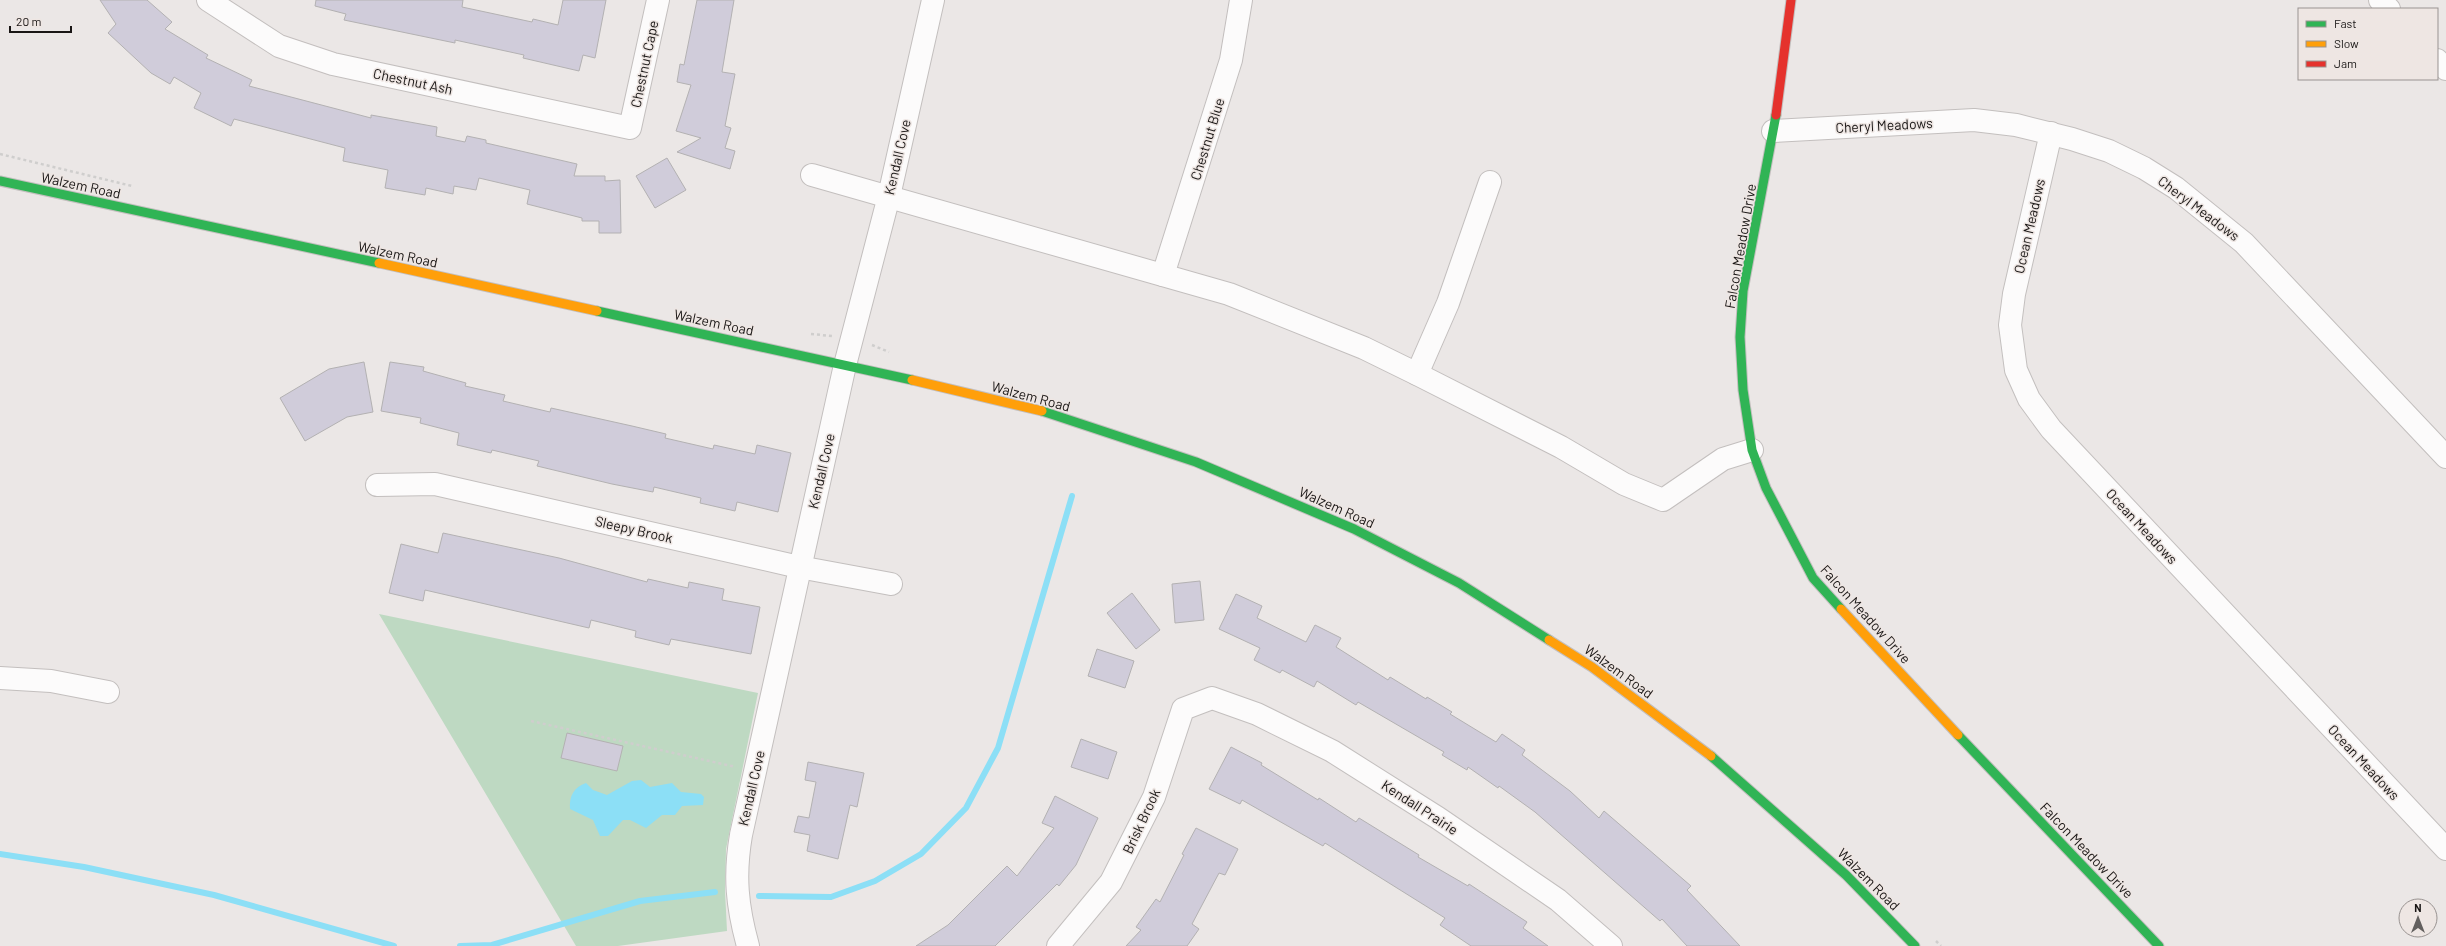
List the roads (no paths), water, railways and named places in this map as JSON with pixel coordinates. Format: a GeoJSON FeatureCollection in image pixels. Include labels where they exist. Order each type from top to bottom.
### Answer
{"type":"FeatureCollection","features":[{"type":"Feature","properties":{"kind":"street","name":"Chestnut Ash"},"geometry":{"type":"LineString","coordinates":[[208,0],[279,46],[333,64],[630,128]]}},
{"type":"Feature","properties":{"kind":"street","name":"Chestnut Cape"},"geometry":{"type":"LineString","coordinates":[[630,128],[658,0]]}},
{"type":"Feature","properties":{"kind":"street","name":"Kendall Cove"},"geometry":{"type":"LineString","coordinates":[[748,946],[736,885],[736,864],[799,567],[845,365],[888,196],[933,0]]}},
{"type":"Feature","properties":{"kind":"street","name":"Chestnut Blue"},"geometry":{"type":"LineString","coordinates":[[1163,275],[1231,60],[1241,0]]}},
{"type":"Feature","properties":{"kind":"street","name":"Falcon Meadow Drive"},"geometry":{"type":"LineString","coordinates":[[1791,0],[1773,131],[1743,291],[1740,337],[1743,390],[1752,450],[1766,488],[1813,578],[1887,660],[2159,946]]}},
{"type":"Feature","properties":{"kind":"street"},"geometry":{"type":"LineString","coordinates":[[2380,0],[2388,8]]}},
{"type":"Feature","properties":{"kind":"street"},"geometry":{"type":"LineString","coordinates":[[2438,61],[2446,69]]}},
{"type":"Feature","properties":{"kind":"street","name":"Cheryl Meadows"},"geometry":{"type":"LineString","coordinates":[[1773,131],[1974,120],[2016,125],[2050,133],[2109,151],[2144,168],[2176,188],[2244,243],[2446,457]]}},
{"type":"Feature","properties":{"kind":"street","name":"Ocean Meadows"},"geometry":{"type":"LineString","coordinates":[[2050,133],[2014,294],[2010,325],[2016,370],[2028,399],[2051,429],[2446,849]]}},
{"type":"Feature","properties":{"kind":"street"},"geometry":{"type":"LineString","coordinates":[[812,175],[1229,294],[1364,348],[1561,447],[1624,484],[1663,500],[1724,459],[1752,450]]}},
{"type":"Feature","properties":{"kind":"street","name":"Walzem Road"},"geometry":{"type":"LineString","coordinates":[[0,182],[845,365],[1033,408],[1196,462],[1354,529],[1459,583],[1592,667],[1727,768],[1846,875],[1916,946]]}},
{"type":"Feature","properties":{"kind":"street"},"geometry":{"type":"LineString","coordinates":[[1417,374],[1448,303],[1490,182]]}},
{"type":"Feature","properties":{"kind":"street","name":"Sleepy Brook"},"geometry":{"type":"LineString","coordinates":[[377,485],[435,484],[799,567],[891,584]]}},
{"type":"Feature","properties":{"kind":"street"},"geometry":{"type":"LineString","coordinates":[[0,678],[51,681],[108,692]]}},
{"type":"Feature","properties":{"kind":"street","name":"Brisk Brook"},"geometry":{"type":"LineString","coordinates":[[1058,946],[1111,882],[1154,797],[1183,709],[1212,698]]}},
{"type":"Feature","properties":{"kind":"street","name":"Kendall Prairie"},"geometry":{"type":"LineString","coordinates":[[1212,698],[1257,714],[1332,751],[1438,818],[1552,896],[1611,946]]}},
{"type":"Feature","properties":{"kind":"water"},"geometry":{"type":"Polygon","coordinates":[[[641,780],[650,787],[672,783],[681,792],[701,794],[704,797],[703,805],[682,806],[675,815],[662,815],[646,828],[630,820],[623,820],[608,836],[600,836],[593,820],[570,809],[571,796],[578,787],[586,783],[593,790],[607,795],[632,781],[641,780]]]}},
{"type":"Feature","properties":{"kind":"waterway"},"geometry":{"type":"LineString","coordinates":[[759,896],[831,897],[875,881],[921,854],[966,808],[998,748],[1072,496]]}},
{"type":"Feature","properties":{"kind":"waterway"},"geometry":{"type":"LineString","coordinates":[[0,854],[84,867],[214,895],[394,946]]}},
{"type":"Feature","properties":{"kind":"waterway"},"geometry":{"type":"LineString","coordinates":[[460,946],[492,945],[640,901],[715,892]]}}]}
